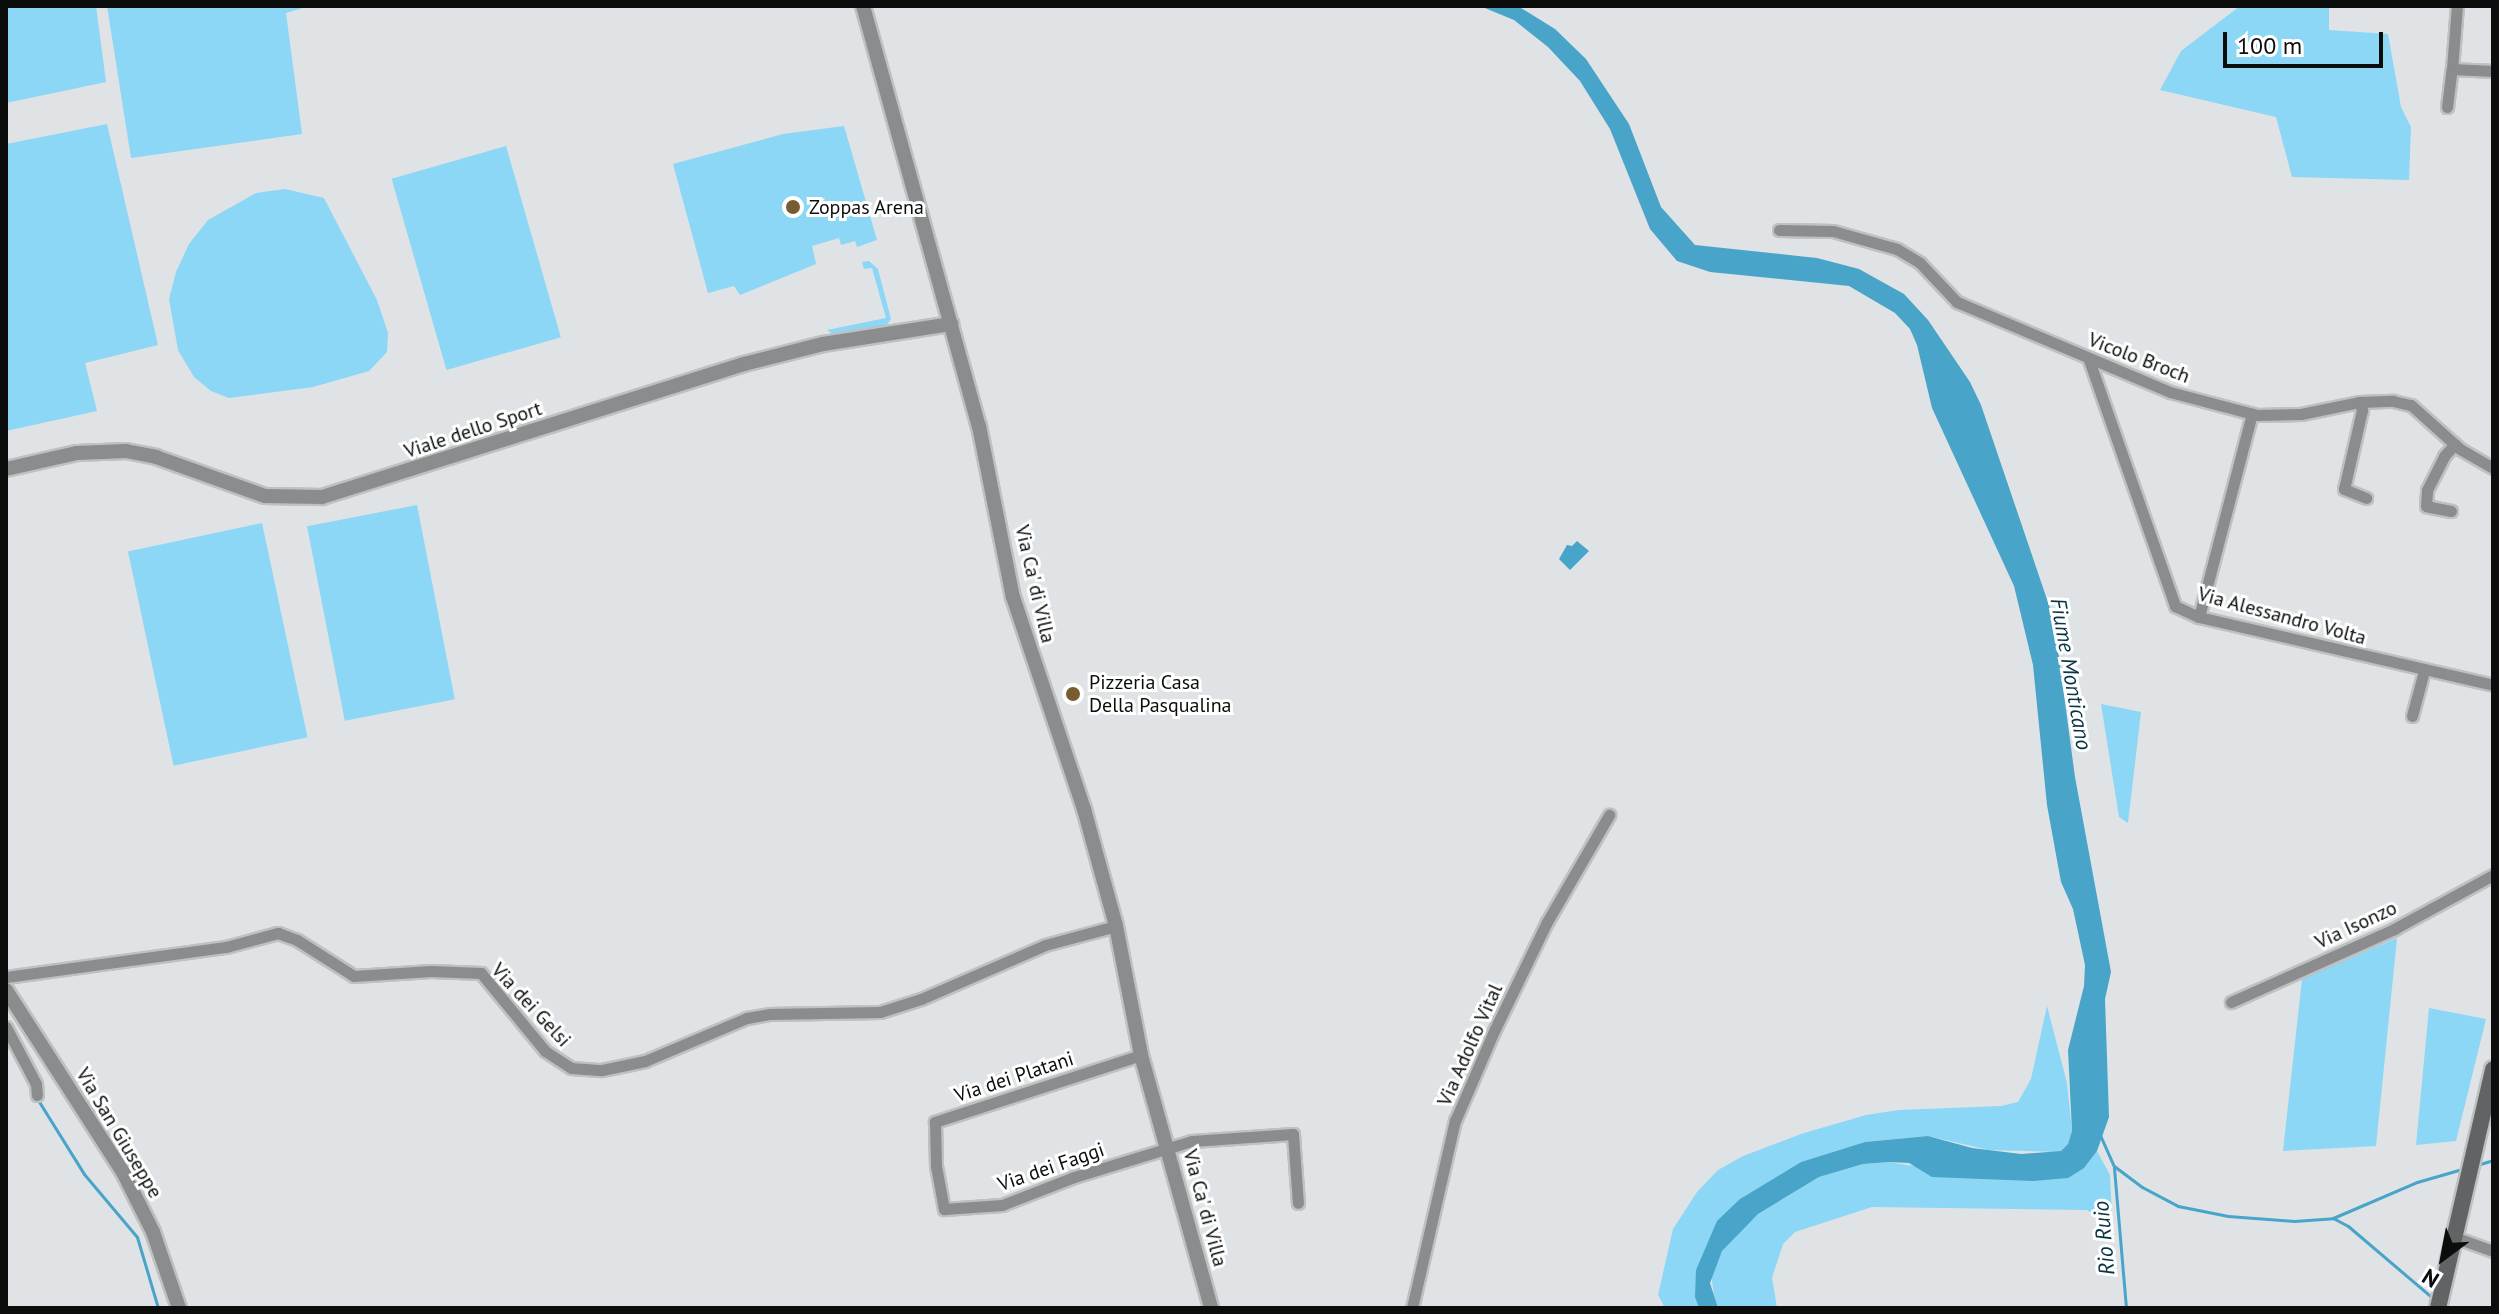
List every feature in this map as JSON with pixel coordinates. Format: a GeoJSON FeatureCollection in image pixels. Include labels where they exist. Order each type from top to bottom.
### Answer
{"type":"FeatureCollection","features":[{"type":"Feature","properties":{"kind":"main road"},"geometry":{"type":"LineString","coordinates":[[2438,1308],[2493,1069]]}},
{"type":"Feature","properties":{"kind":"street","name":"Via Ca' di Villa"},"geometry":{"type":"LineString","coordinates":[[863,6],[993,487],[1013,597],[1084,809],[1116,926],[1141,1055],[1211,1308]]}},
{"type":"Feature","properties":{"kind":"street"},"geometry":{"type":"LineString","coordinates":[[2447,107],[2457,6]]}},
{"type":"Feature","properties":{"kind":"street"},"geometry":{"type":"LineString","coordinates":[[2452,69],[2493,71]]}},
{"type":"Feature","properties":{"kind":"street","name":"Vicolo Broch"},"geometry":{"type":"LineString","coordinates":[[1779,230],[1833,231],[1897,249],[1920,263],[1957,302],[2170,392],[2252,414],[2301,414],[2359,402],[2393,401],[2411,405],[2455,444],[2493,468]]}},
{"type":"Feature","properties":{"kind":"street","name":"Viale dello Sport"},"geometry":{"type":"LineString","coordinates":[[6,469],[77,453],[126,451],[156,457],[265,496],[322,497],[744,364],[823,344],[951,324]]}},
{"type":"Feature","properties":{"kind":"street","name":"Via Alessandro Volta"},"geometry":{"type":"LineString","coordinates":[[2089,360],[2175,606],[2199,617],[2493,685]]}},
{"type":"Feature","properties":{"kind":"street"},"geometry":{"type":"LineString","coordinates":[[2359,402],[2362,410],[2344,489],[2366,498]]}},
{"type":"Feature","properties":{"kind":"street"},"geometry":{"type":"LineString","coordinates":[[2199,617],[2252,414]]}},
{"type":"Feature","properties":{"kind":"street"},"geometry":{"type":"LineString","coordinates":[[2451,511],[2426,506],[2427,490],[2444,456],[2455,444]]}},
{"type":"Feature","properties":{"kind":"street"},"geometry":{"type":"LineString","coordinates":[[2412,716],[2424,671]]}},
{"type":"Feature","properties":{"kind":"street","name":"Via Adolfo Vital"},"geometry":{"type":"LineString","coordinates":[[1412,1308],[1455,1121],[1547,922],[1609,815]]}},
{"type":"Feature","properties":{"kind":"street","name":"Via Isonzo"},"geometry":{"type":"LineString","coordinates":[[2231,1002],[2394,929],[2493,875]]}},
{"type":"Feature","properties":{"kind":"street","name":"Via dei Gelsi"},"geometry":{"type":"LineString","coordinates":[[6,977],[226,947],[278,933],[297,940],[354,976],[431,971],[481,973],[545,1051],[571,1068],[602,1070],[645,1061],[747,1018],[769,1014],[880,1012],[921,999],[1045,945],[1116,926]]}},
{"type":"Feature","properties":{"kind":"street","name":"Via San Giuseppe"},"geometry":{"type":"LineString","coordinates":[[6,977],[32,1029]]}},
{"type":"Feature","properties":{"kind":"street","name":"Via San Giuseppe"},"geometry":{"type":"LineString","coordinates":[[6,990],[138,1198],[163,1256],[179,1308]]}},
{"type":"Feature","properties":{"kind":"street"},"geometry":{"type":"LineString","coordinates":[[6,1027],[36,1084],[37,1095]]}},
{"type":"Feature","properties":{"kind":"street","name":"Via dei Platani"},"geometry":{"type":"LineString","coordinates":[[944,1209],[936,1166],[935,1122],[1141,1055]]}},
{"type":"Feature","properties":{"kind":"street","name":"Via dei Faggi"},"geometry":{"type":"LineString","coordinates":[[944,1209],[1002,1205],[1074,1177],[1192,1141],[1293,1134],[1298,1203]]}},
{"type":"Feature","properties":{"kind":"street"},"geometry":{"type":"LineString","coordinates":[[2454,1237],[2493,1251]]}},
{"type":"Feature","properties":{"kind":"shaded area"},"geometry":{"type":"Polygon","coordinates":[[[6,6],[96,6],[106,82],[6,103],[6,6]]]}},
{"type":"Feature","properties":{"kind":"shaded area"},"geometry":{"type":"Polygon","coordinates":[[[107,6],[310,6],[286,13],[302,134],[131,158],[107,6]]]}},
{"type":"Feature","properties":{"kind":"shaded area"},"geometry":{"type":"Polygon","coordinates":[[[1480,6],[1521,8],[1555,29],[1586,59],[1629,124],[1661,207],[1695,245],[1817,258],[1859,269],[1904,294],[1928,320],[1970,382],[1981,405],[2054,620],[2075,777],[2111,972],[2105,999],[2109,1117],[2097,1151],[2084,1168],[2068,1178],[2033,1181],[1932,1177],[1909,1163],[1889,1162],[1863,1164],[1819,1177],[1758,1214],[1722,1251],[1710,1283],[1718,1308],[1699,1308],[1695,1297],[1696,1270],[1717,1221],[1740,1199],[1801,1162],[1865,1142],[1928,1136],[1972,1148],[2021,1154],[2061,1151],[2068,1144],[2072,1131],[2068,1050],[2084,986],[2085,965],[2073,909],[2061,882],[2047,805],[2033,665],[2014,586],[1932,408],[1917,345],[1910,329],[1895,313],[1849,286],[1710,272],[1677,261],[1650,229],[1610,129],[1580,81],[1548,47],[1514,20],[1480,6]]]}},
{"type":"Feature","properties":{"kind":"shaded area"},"geometry":{"type":"Polygon","coordinates":[[[2240,6],[2329,6],[2329,30],[2388,34],[2401,107],[2411,127],[2409,180],[2292,177],[2276,117],[2160,90],[2181,51],[2240,6]]]}},
{"type":"Feature","properties":{"kind":"shaded area"},"geometry":{"type":"Polygon","coordinates":[[[107,124],[158,345],[85,363],[97,411],[6,431],[6,144],[107,124]]]}},
{"type":"Feature","properties":{"kind":"shaded area"},"geometry":{"type":"Polygon","coordinates":[[[844,126],[877,240],[857,247],[855,241],[841,245],[839,238],[812,246],[816,264],[740,295],[734,286],[708,293],[673,164],[783,134],[844,126]]]}},
{"type":"Feature","properties":{"kind":"shaded area"},"geometry":{"type":"Polygon","coordinates":[[[506,146],[561,337],[446,370],[392,179],[506,146]]]}},
{"type":"Feature","properties":{"kind":"shaded area"},"geometry":{"type":"Polygon","coordinates":[[[285,189],[324,198],[377,300],[388,333],[387,352],[369,371],[313,387],[229,398],[211,391],[194,377],[178,350],[169,299],[176,272],[189,244],[208,220],[256,193],[285,189]]]}},
{"type":"Feature","properties":{"kind":"shaded area"},"geometry":{"type":"Polygon","coordinates":[[[869,261],[878,269],[891,319],[886,326],[833,334],[827,330],[886,318],[872,268],[864,269],[862,262],[869,261]]]}},
{"type":"Feature","properties":{"kind":"shaded area"},"geometry":{"type":"Polygon","coordinates":[[[417,505],[455,699],[345,721],[307,526],[417,505]]]}},
{"type":"Feature","properties":{"kind":"shaded area"},"geometry":{"type":"Polygon","coordinates":[[[262,523],[308,737],[174,766],[128,551],[262,523]]]}},
{"type":"Feature","properties":{"kind":"shaded area"},"geometry":{"type":"Polygon","coordinates":[[[1577,541],[1589,551],[1570,570],[1559,559],[1567,545],[1572,546],[1577,541]]]}},
{"type":"Feature","properties":{"kind":"shaded area"},"geometry":{"type":"Polygon","coordinates":[[[2101,704],[2141,712],[2128,823],[2119,817],[2101,704]]]}},
{"type":"Feature","properties":{"kind":"shaded area"},"geometry":{"type":"Polygon","coordinates":[[[2397,938],[2376,1146],[2283,1151],[2302,979],[2397,938]]]}},
{"type":"Feature","properties":{"kind":"shaded area"},"geometry":{"type":"Polygon","coordinates":[[[2047,1006],[2067,1083],[2072,1131],[2068,1144],[2060,1152],[1989,1150],[1928,1136],[1865,1142],[1801,1162],[1740,1199],[1695,1296],[1699,1308],[1665,1308],[1658,1295],[1673,1229],[1697,1192],[1718,1170],[1743,1156],[1804,1133],[1866,1115],[1899,1110],[2001,1106],[2018,1102],[2031,1079],[2047,1006]]]}},
{"type":"Feature","properties":{"kind":"shaded area"},"geometry":{"type":"Polygon","coordinates":[[[2429,1008],[2486,1019],[2456,1141],[2416,1145],[2429,1008]]]}},
{"type":"Feature","properties":{"kind":"shaded area"},"geometry":{"type":"Polygon","coordinates":[[[2097,1151],[2110,1175],[2112,1216],[2095,1215],[2087,1210],[1872,1207],[1795,1232],[1783,1244],[1772,1278],[1777,1308],[1718,1308],[1715,1301],[1711,1275],[1722,1251],[1737,1233],[1758,1214],[1819,1177],[1863,1164],[1889,1162],[1914,1166],[2084,1168],[2097,1151]]]}},
{"type":"Feature","properties":{"kind":"waterway"},"geometry":{"type":"LineString","coordinates":[[6,1039],[32,1089]]}},
{"type":"Feature","properties":{"kind":"waterway"},"geometry":{"type":"LineString","coordinates":[[38,1100],[84,1174],[137,1237],[158,1308]]}},
{"type":"Feature","properties":{"kind":"waterway"},"geometry":{"type":"LineString","coordinates":[[2100,1135],[2114,1166],[2142,1187],[2178,1206],[2228,1216],[2294,1221],[2333,1218],[2417,1182],[2462,1169]]}},
{"type":"Feature","properties":{"kind":"waterway"},"geometry":{"type":"LineString","coordinates":[[2477,1165],[2493,1160]]}},
{"type":"Feature","properties":{"kind":"waterway","name":"Rio Ruio"},"geometry":{"type":"LineString","coordinates":[[2114,1168],[2126,1308]]}},
{"type":"Feature","properties":{"kind":"waterway"},"geometry":{"type":"LineString","coordinates":[[2333,1218],[2348,1226],[2435,1300]]}},
{"type":"Feature","properties":{"kind":"place","name":"Zoppas Arena"},"geometry":{"type":"Point","coordinates":[793,207]}},
{"type":"Feature","properties":{"kind":"place","name":"Pizzeria Casa Della Pasqualina"},"geometry":{"type":"Point","coordinates":[1073,694]}},
{"type":"Feature","properties":{"kind":"water label","name":"Fiume Monticano"},"geometry":{"type":"Point","coordinates":[2071,674]}}]}
